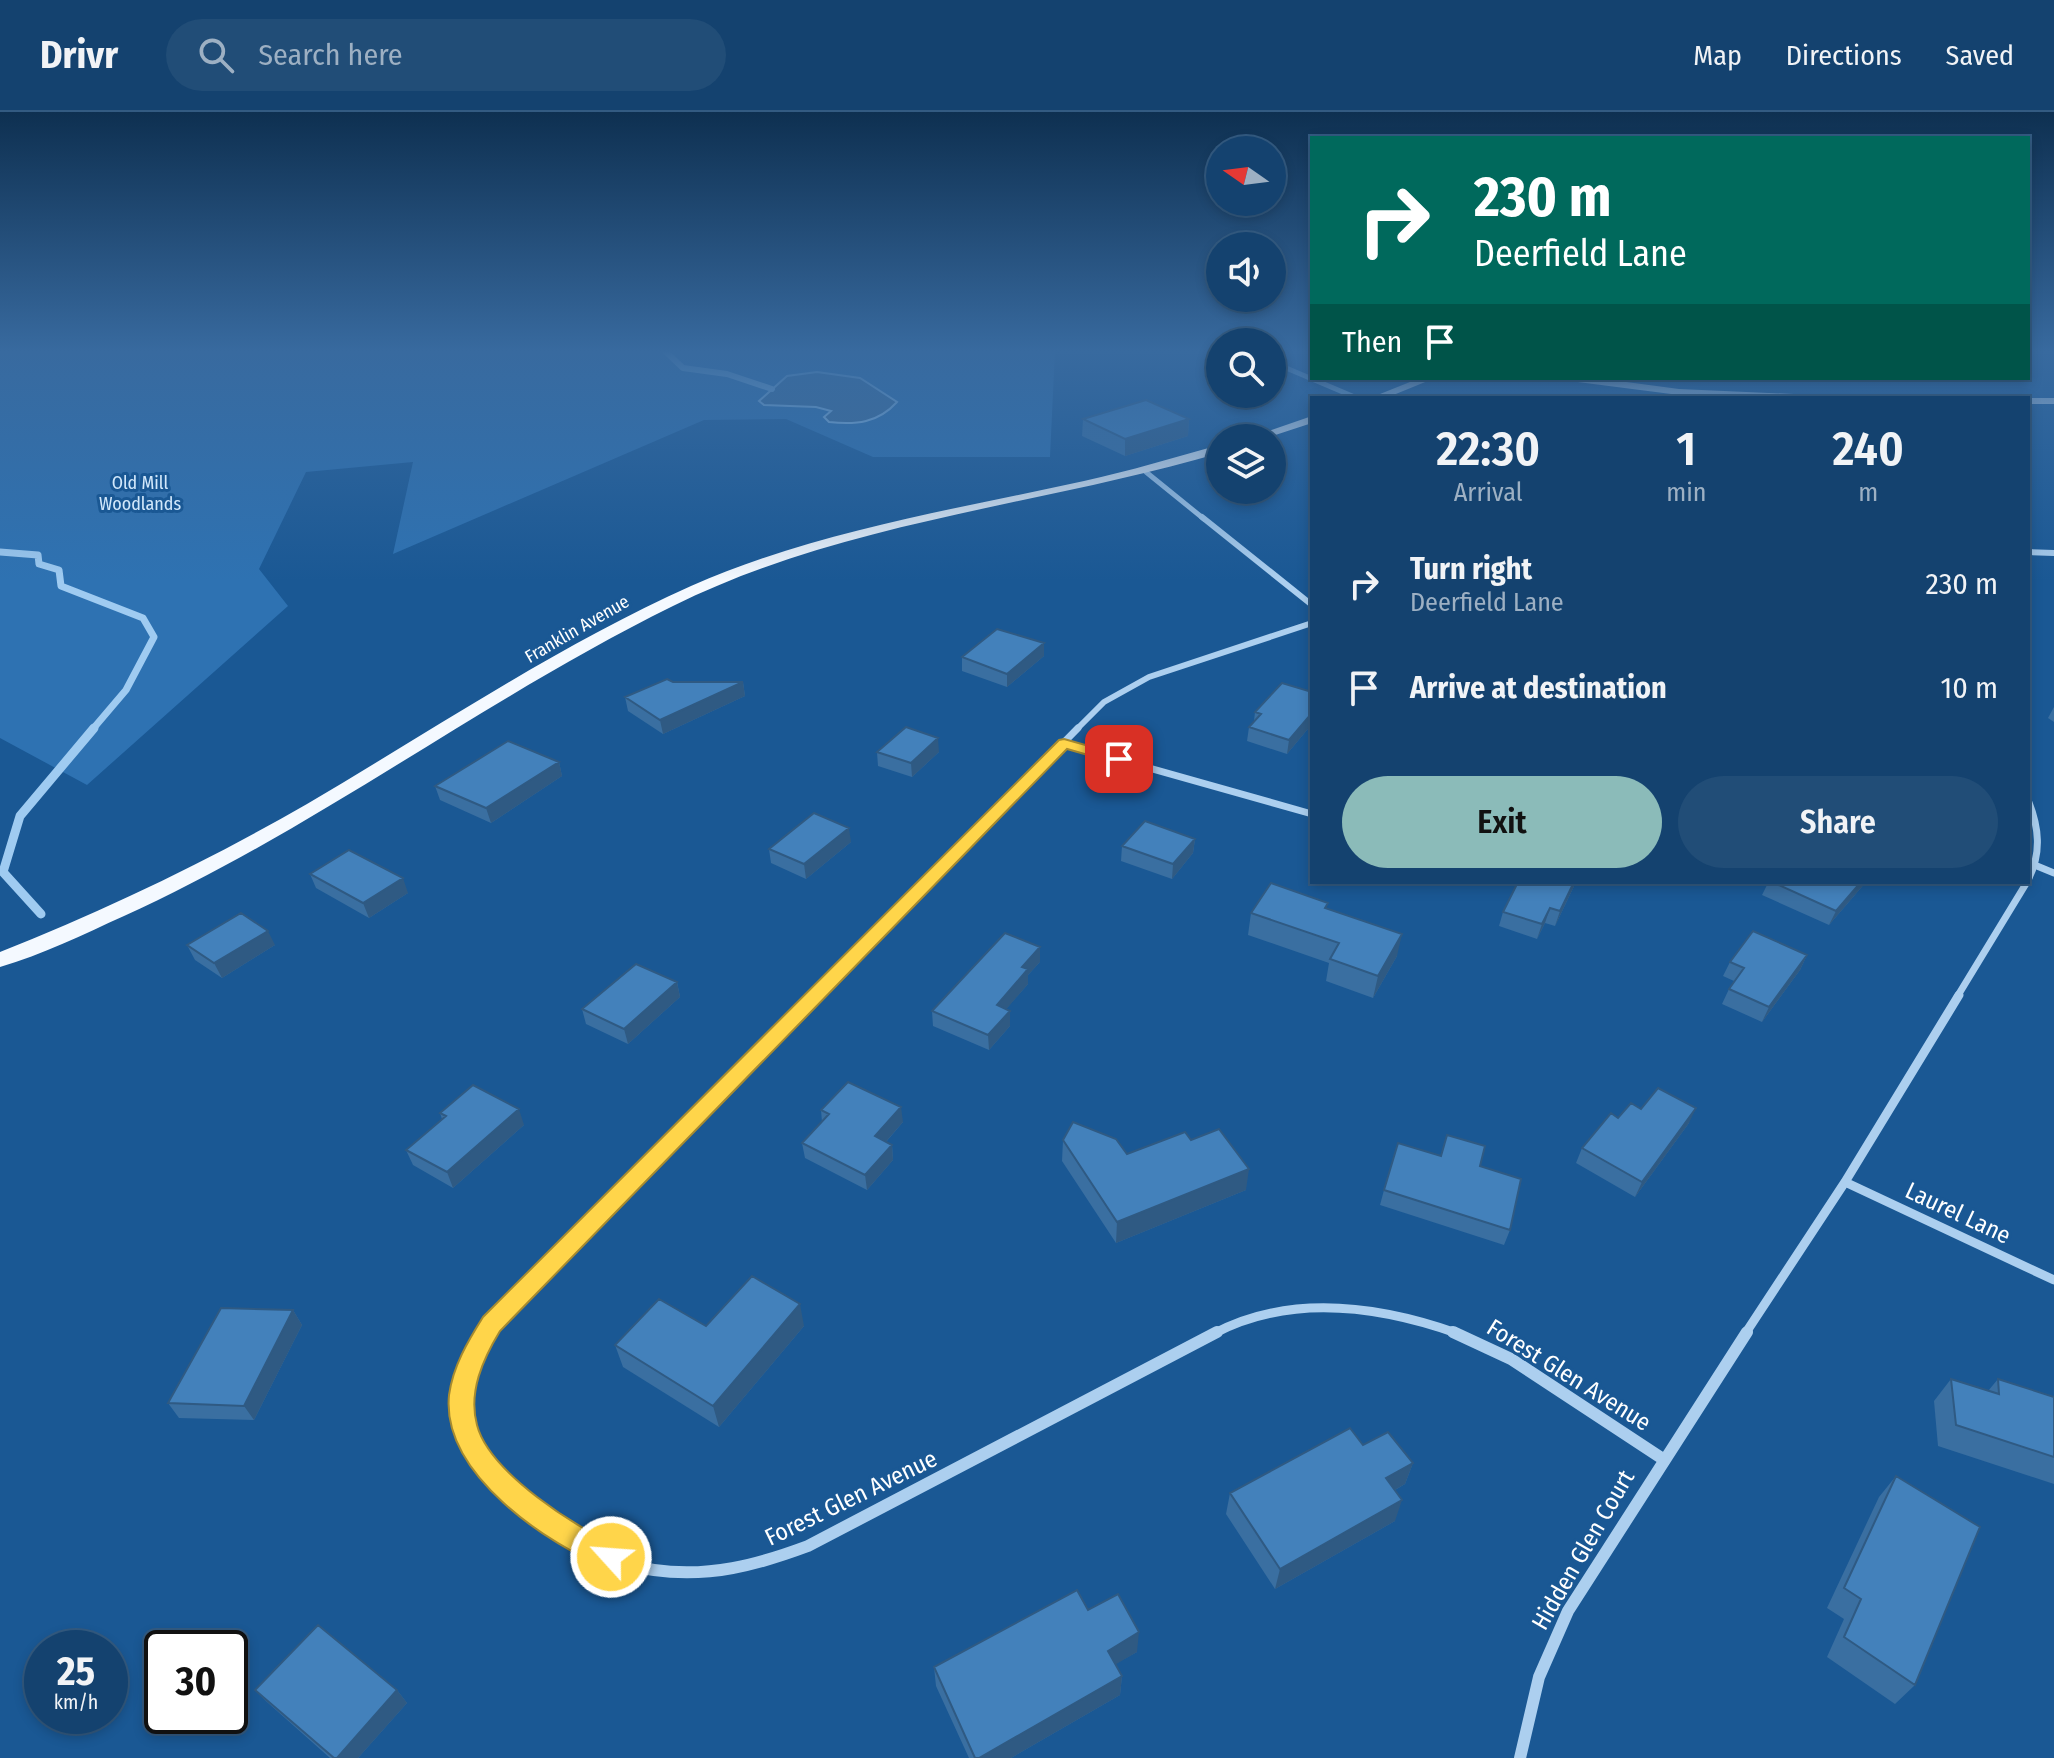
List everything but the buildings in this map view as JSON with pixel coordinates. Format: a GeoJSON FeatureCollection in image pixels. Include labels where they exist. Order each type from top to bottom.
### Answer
{"type":"FeatureCollection","features":[{"type":"Feature","properties":{"kind":"main road","name":"Franklin Avenue"},"geometry":{"type":"LineString","coordinates":[[0,960],[150,896],[228,855],[611,632],[700,588],[789,554],[854,534],[1146,472],[1206,453]]}},
{"type":"Feature","properties":{"kind":"street"},"geometry":{"type":"LineString","coordinates":[[1146,472],[1310,603]]}},
{"type":"Feature","properties":{"kind":"street"},"geometry":{"type":"LineString","coordinates":[[2030,552],[2054,553]]}},
{"type":"Feature","properties":{"kind":"street","name":"Forest Glen Avenue"},"geometry":{"type":"LineString","coordinates":[[1310,624],[1149,677],[1104,702],[491,1324],[471,1358],[462,1396],[464,1427],[480,1460],[525,1504],[587,1547],[636,1567],[692,1574],[751,1567],[808,1546],[1229,1325],[1269,1312],[1329,1305],[1383,1309],[1433,1321],[1487,1344],[1663,1459],[1845,1182],[2026,884]]}},
{"type":"Feature","properties":{"kind":"street"},"geometry":{"type":"LineString","coordinates":[[1064,744],[1310,813]]}},
{"type":"Feature","properties":{"kind":"street"},"geometry":{"type":"LineString","coordinates":[[2030,804],[2035,814],[2038,839],[2037,866],[2054,873]]}},
{"type":"Feature","properties":{"kind":"street","name":"Forest Glen Avenue"},"geometry":{"type":"LineString","coordinates":[[2030,878],[2037,866]]}},
{"type":"Feature","properties":{"kind":"street","name":"Laurel Lane"},"geometry":{"type":"LineString","coordinates":[[1845,1182],[2054,1280]]}},
{"type":"Feature","properties":{"kind":"street","name":"Hidden Glen Court"},"geometry":{"type":"LineString","coordinates":[[1520,1758],[1539,1677],[1568,1611],[1663,1459]]}},
{"type":"Feature","properties":{"kind":"green space","name":"Old Mill Woodlands"},"geometry":{"type":"Polygon","coordinates":[[[0,428],[686,428],[393,554],[413,462],[306,472],[259,569],[288,606],[87,785],[0,738],[0,428]]]}},
{"type":"Feature","properties":{"kind":"green space"},"geometry":{"type":"Polygon","coordinates":[[[806,428],[1051,428],[1050,457],[873,457],[806,428]]]}},
{"type":"Feature","properties":{"kind":"waterway"},"geometry":{"type":"LineString","coordinates":[[0,552],[38,555],[39,564],[59,570],[61,586],[143,618],[154,637],[126,690],[92,730]]}},
{"type":"Feature","properties":{"kind":"waterway"},"geometry":{"type":"LineString","coordinates":[[41,914],[3,872],[20,816],[94,728]]}},
{"type":"Feature","properties":{"kind":"route"},"geometry":{"type":"LineString","coordinates":[[611,1557],[587,1547],[525,1504],[480,1460],[464,1427],[462,1396],[471,1358],[491,1324],[1064,744],[1119,759]]}}]}
